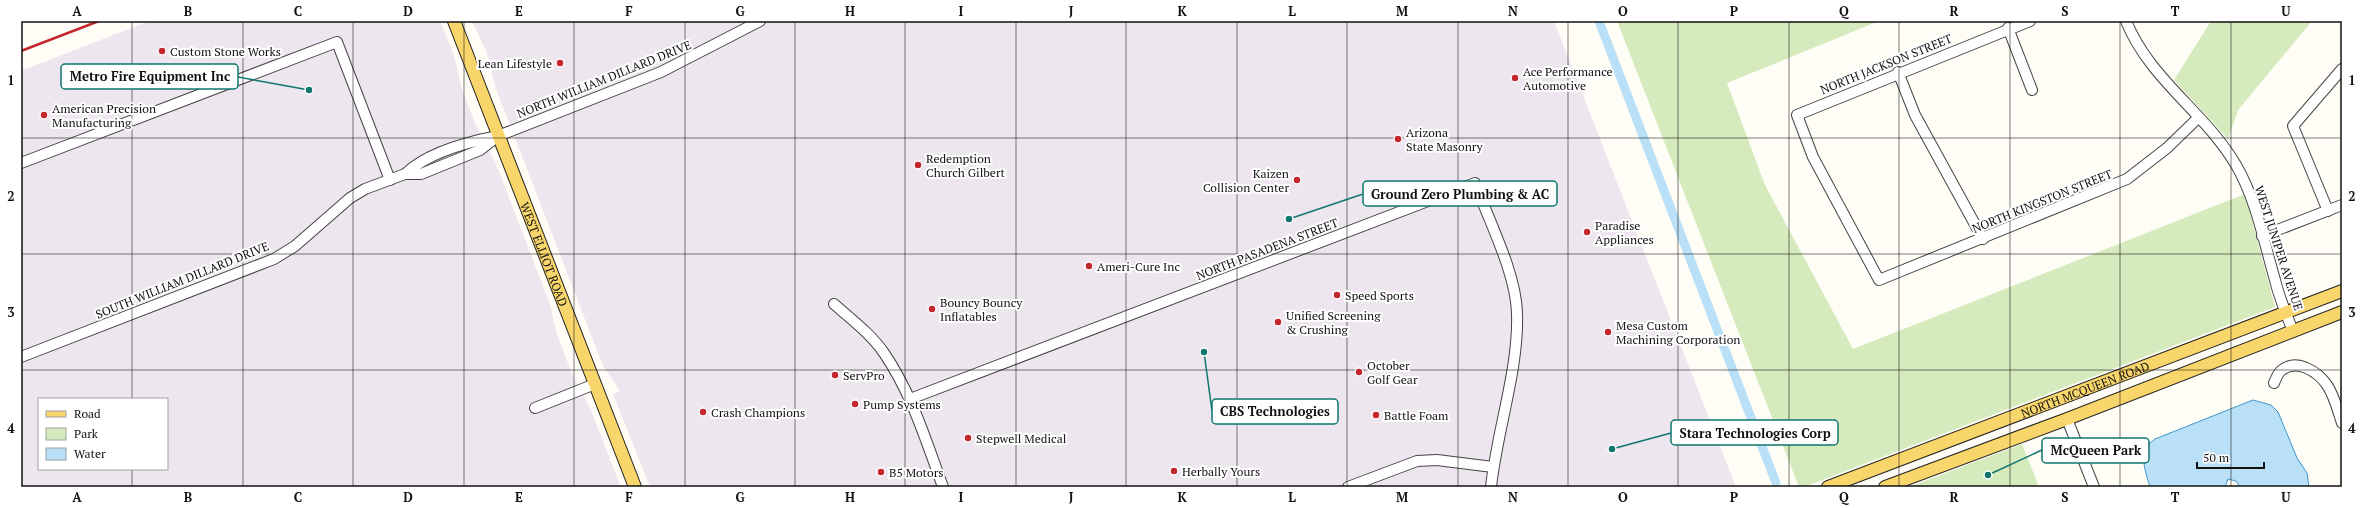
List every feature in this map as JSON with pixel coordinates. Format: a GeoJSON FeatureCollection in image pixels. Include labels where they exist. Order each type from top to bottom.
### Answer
{"type":"FeatureCollection","features":[{"type":"Feature","properties":{"kind":"main road","name":"WEST ELLIOT ROAD"},"geometry":{"type":"LineString","coordinates":[[454,21],[635,487]]}},
{"type":"Feature","properties":{"kind":"main road","name":"NORTH MCQUEEN ROAD"},"geometry":{"type":"LineString","coordinates":[[1828,487],[1981,430],[2342,291]]}},
{"type":"Feature","properties":{"kind":"main road","name":"NORTH MCQUEEN ROAD"},"geometry":{"type":"LineString","coordinates":[[1885,487],[2067,419],[2342,312]]}},
{"type":"Feature","properties":{"kind":"main road"},"geometry":{"type":"LineString","coordinates":[[1981,430],[1988,449]]}},
{"type":"Feature","properties":{"kind":"street","name":"NORTH WILLIAM DILLARD DRIVE"},"geometry":{"type":"LineString","coordinates":[[498,136],[661,72],[760,21]]}},
{"type":"Feature","properties":{"kind":"street","name":"NORTH JACKSON STREET"},"geometry":{"type":"LineString","coordinates":[[1879,280],[1813,157],[1797,115],[1898,72],[2008,28],[2030,21]]}},
{"type":"Feature","properties":{"kind":"street","name":"WEST JUNIPER AVENUE"},"geometry":{"type":"LineString","coordinates":[[2126,21],[2130,33],[2158,75],[2218,140],[2236,165],[2253,204],[2293,331]]}},
{"type":"Feature","properties":{"kind":"street"},"geometry":{"type":"LineString","coordinates":[[2008,28],[2032,90]]}},
{"type":"Feature","properties":{"kind":"street"},"geometry":{"type":"LineString","coordinates":[[21,163],[337,42],[390,180]]}},
{"type":"Feature","properties":{"kind":"street"},"geometry":{"type":"LineString","coordinates":[[2328,211],[2293,126],[2342,68]]}},
{"type":"Feature","properties":{"kind":"street"},"geometry":{"type":"LineString","coordinates":[[1898,72],[1915,115],[1983,239]]}},
{"type":"Feature","properties":{"kind":"street","name":"NORTH KINGSTON STREET"},"geometry":{"type":"LineString","coordinates":[[1879,280],[1983,239],[2127,179],[2167,148],[2198,118]]}},
{"type":"Feature","properties":{"kind":"street","name":"SOUTH WILLIAM DILLARD DRIVE"},"geometry":{"type":"LineString","coordinates":[[21,357],[274,259],[295,246],[350,198],[365,189],[405,174],[421,174],[480,150],[498,136]]}},
{"type":"Feature","properties":{"kind":"street","name":"NORTH PASADENA STREET"},"geometry":{"type":"LineString","coordinates":[[910,399],[1475,183],[1512,280],[1517,312],[1516,342],[1493,467]]}},
{"type":"Feature","properties":{"kind":"street"},"geometry":{"type":"LineString","coordinates":[[2262,236],[2342,205]]}},
{"type":"Feature","properties":{"kind":"street"},"geometry":{"type":"LineString","coordinates":[[834,304],[866,332],[883,352],[910,399],[943,487]]}},
{"type":"Feature","properties":{"kind":"street"},"geometry":{"type":"LineString","coordinates":[[2274,383],[2280,370],[2289,366],[2303,366],[2318,374],[2328,386],[2342,423]]}},
{"type":"Feature","properties":{"kind":"street"},"geometry":{"type":"LineString","coordinates":[[534,408],[595,384]]}},
{"type":"Feature","properties":{"kind":"street"},"geometry":{"type":"LineString","coordinates":[[2067,419],[2094,487]]}},
{"type":"Feature","properties":{"kind":"street"},"geometry":{"type":"LineString","coordinates":[[1348,487],[1417,462],[1437,460],[1493,467],[1491,487]]}},
{"type":"Feature","properties":{"kind":"shaded area"},"geometry":{"type":"Polygon","coordinates":[[[149,21],[440,21],[454,55],[461,86],[475,123],[496,164],[550,304],[556,331],[572,374],[591,410],[621,487],[21,487],[21,71],[149,21]]]}},
{"type":"Feature","properties":{"kind":"shaded area"},"geometry":{"type":"Polygon","coordinates":[[[472,21],[1554,21],[1736,487],[650,487],[613,394],[620,391],[603,366],[496,89],[487,53],[472,21]]]}},
{"type":"Feature","properties":{"kind":"green space"},"geometry":{"type":"Polygon","coordinates":[[[1617,21],[1879,21],[1727,83],[1765,185],[1853,349],[2245,194],[2275,307],[1804,487],[1799,487],[1617,21]]]}},
{"type":"Feature","properties":{"kind":"green space"},"geometry":{"type":"Polygon","coordinates":[[[2211,21],[2312,21],[2238,110],[2228,139],[2174,80],[2211,21]]]}},
{"type":"Feature","properties":{"kind":"green space"},"geometry":{"type":"Polygon","coordinates":[[[2022,444],[2039,487],[1909,487],[2022,444]]]}},
{"type":"Feature","properties":{"kind":"water"},"geometry":{"type":"Polygon","coordinates":[[[2253,400],[2271,405],[2278,412],[2297,458],[2307,473],[2309,487],[2240,487],[2236,481],[2228,479],[2225,487],[2150,487],[2144,461],[2144,455],[2149,444],[2155,439],[2253,400]]]}},
{"type":"Feature","properties":{"kind":"waterway"},"geometry":{"type":"LineString","coordinates":[[1599,21],[1776,483]]}},
{"type":"Feature","properties":{"kind":"railway"},"geometry":{"type":"LineString","coordinates":[[21,51],[99,21]]}},
{"type":"Feature","properties":{"kind":"place","name":"Custom Stone Works"},"geometry":{"type":"Point","coordinates":[162,51]}},
{"type":"Feature","properties":{"kind":"place","name":"Lean Lifestyle"},"geometry":{"type":"Point","coordinates":[560,63]}},
{"type":"Feature","properties":{"kind":"place","name":"Ace Performance Automotive"},"geometry":{"type":"Point","coordinates":[1515,78]}},
{"type":"Feature","properties":{"kind":"place","name":"Metro Fire Equipment Inc"},"geometry":{"type":"Point","coordinates":[309,90]}},
{"type":"Feature","properties":{"kind":"place","name":"American Precision Manufacturing"},"geometry":{"type":"Point","coordinates":[44,115]}},
{"type":"Feature","properties":{"kind":"place","name":"Arizona State Masonry"},"geometry":{"type":"Point","coordinates":[1398,139]}},
{"type":"Feature","properties":{"kind":"place","name":"Redemption Church Gilbert"},"geometry":{"type":"Point","coordinates":[918,165]}},
{"type":"Feature","properties":{"kind":"place","name":"Kaizen Collision Center"},"geometry":{"type":"Point","coordinates":[1297,180]}},
{"type":"Feature","properties":{"kind":"place","name":"Ground Zero Plumbing & AC"},"geometry":{"type":"Point","coordinates":[1289,219]}},
{"type":"Feature","properties":{"kind":"place","name":"Paradise Appliances"},"geometry":{"type":"Point","coordinates":[1587,232]}},
{"type":"Feature","properties":{"kind":"place","name":"Ameri-Cure Inc"},"geometry":{"type":"Point","coordinates":[1089,266]}},
{"type":"Feature","properties":{"kind":"place","name":"Speed Sports"},"geometry":{"type":"Point","coordinates":[1337,295]}},
{"type":"Feature","properties":{"kind":"place","name":"Bouncy Bouncy Inflatables"},"geometry":{"type":"Point","coordinates":[932,309]}},
{"type":"Feature","properties":{"kind":"place","name":"Unified Screening & Crushing"},"geometry":{"type":"Point","coordinates":[1278,322]}},
{"type":"Feature","properties":{"kind":"place","name":"Mesa Custom Machining Corporation"},"geometry":{"type":"Point","coordinates":[1608,332]}},
{"type":"Feature","properties":{"kind":"place","name":"CBS Technologies"},"geometry":{"type":"Point","coordinates":[1204,352]}},
{"type":"Feature","properties":{"kind":"place","name":"October Golf Gear"},"geometry":{"type":"Point","coordinates":[1359,372]}},
{"type":"Feature","properties":{"kind":"place","name":"ServPro"},"geometry":{"type":"Point","coordinates":[835,375]}},
{"type":"Feature","properties":{"kind":"place","name":"Pump Systems"},"geometry":{"type":"Point","coordinates":[855,404]}},
{"type":"Feature","properties":{"kind":"place","name":"Crash Champions"},"geometry":{"type":"Point","coordinates":[703,412]}},
{"type":"Feature","properties":{"kind":"place","name":"Battle Foam"},"geometry":{"type":"Point","coordinates":[1376,415]}},
{"type":"Feature","properties":{"kind":"place","name":"Stepwell Medical"},"geometry":{"type":"Point","coordinates":[968,438]}},
{"type":"Feature","properties":{"kind":"place","name":"Stara Technologies Corp"},"geometry":{"type":"Point","coordinates":[1612,449]}},
{"type":"Feature","properties":{"kind":"place","name":"Herbally Yours"},"geometry":{"type":"Point","coordinates":[1174,471]}},
{"type":"Feature","properties":{"kind":"place","name":"B5 Motors"},"geometry":{"type":"Point","coordinates":[881,472]}},
{"type":"Feature","properties":{"kind":"place","name":"McQueen Park"},"geometry":{"type":"Point","coordinates":[1988,475]}}]}
